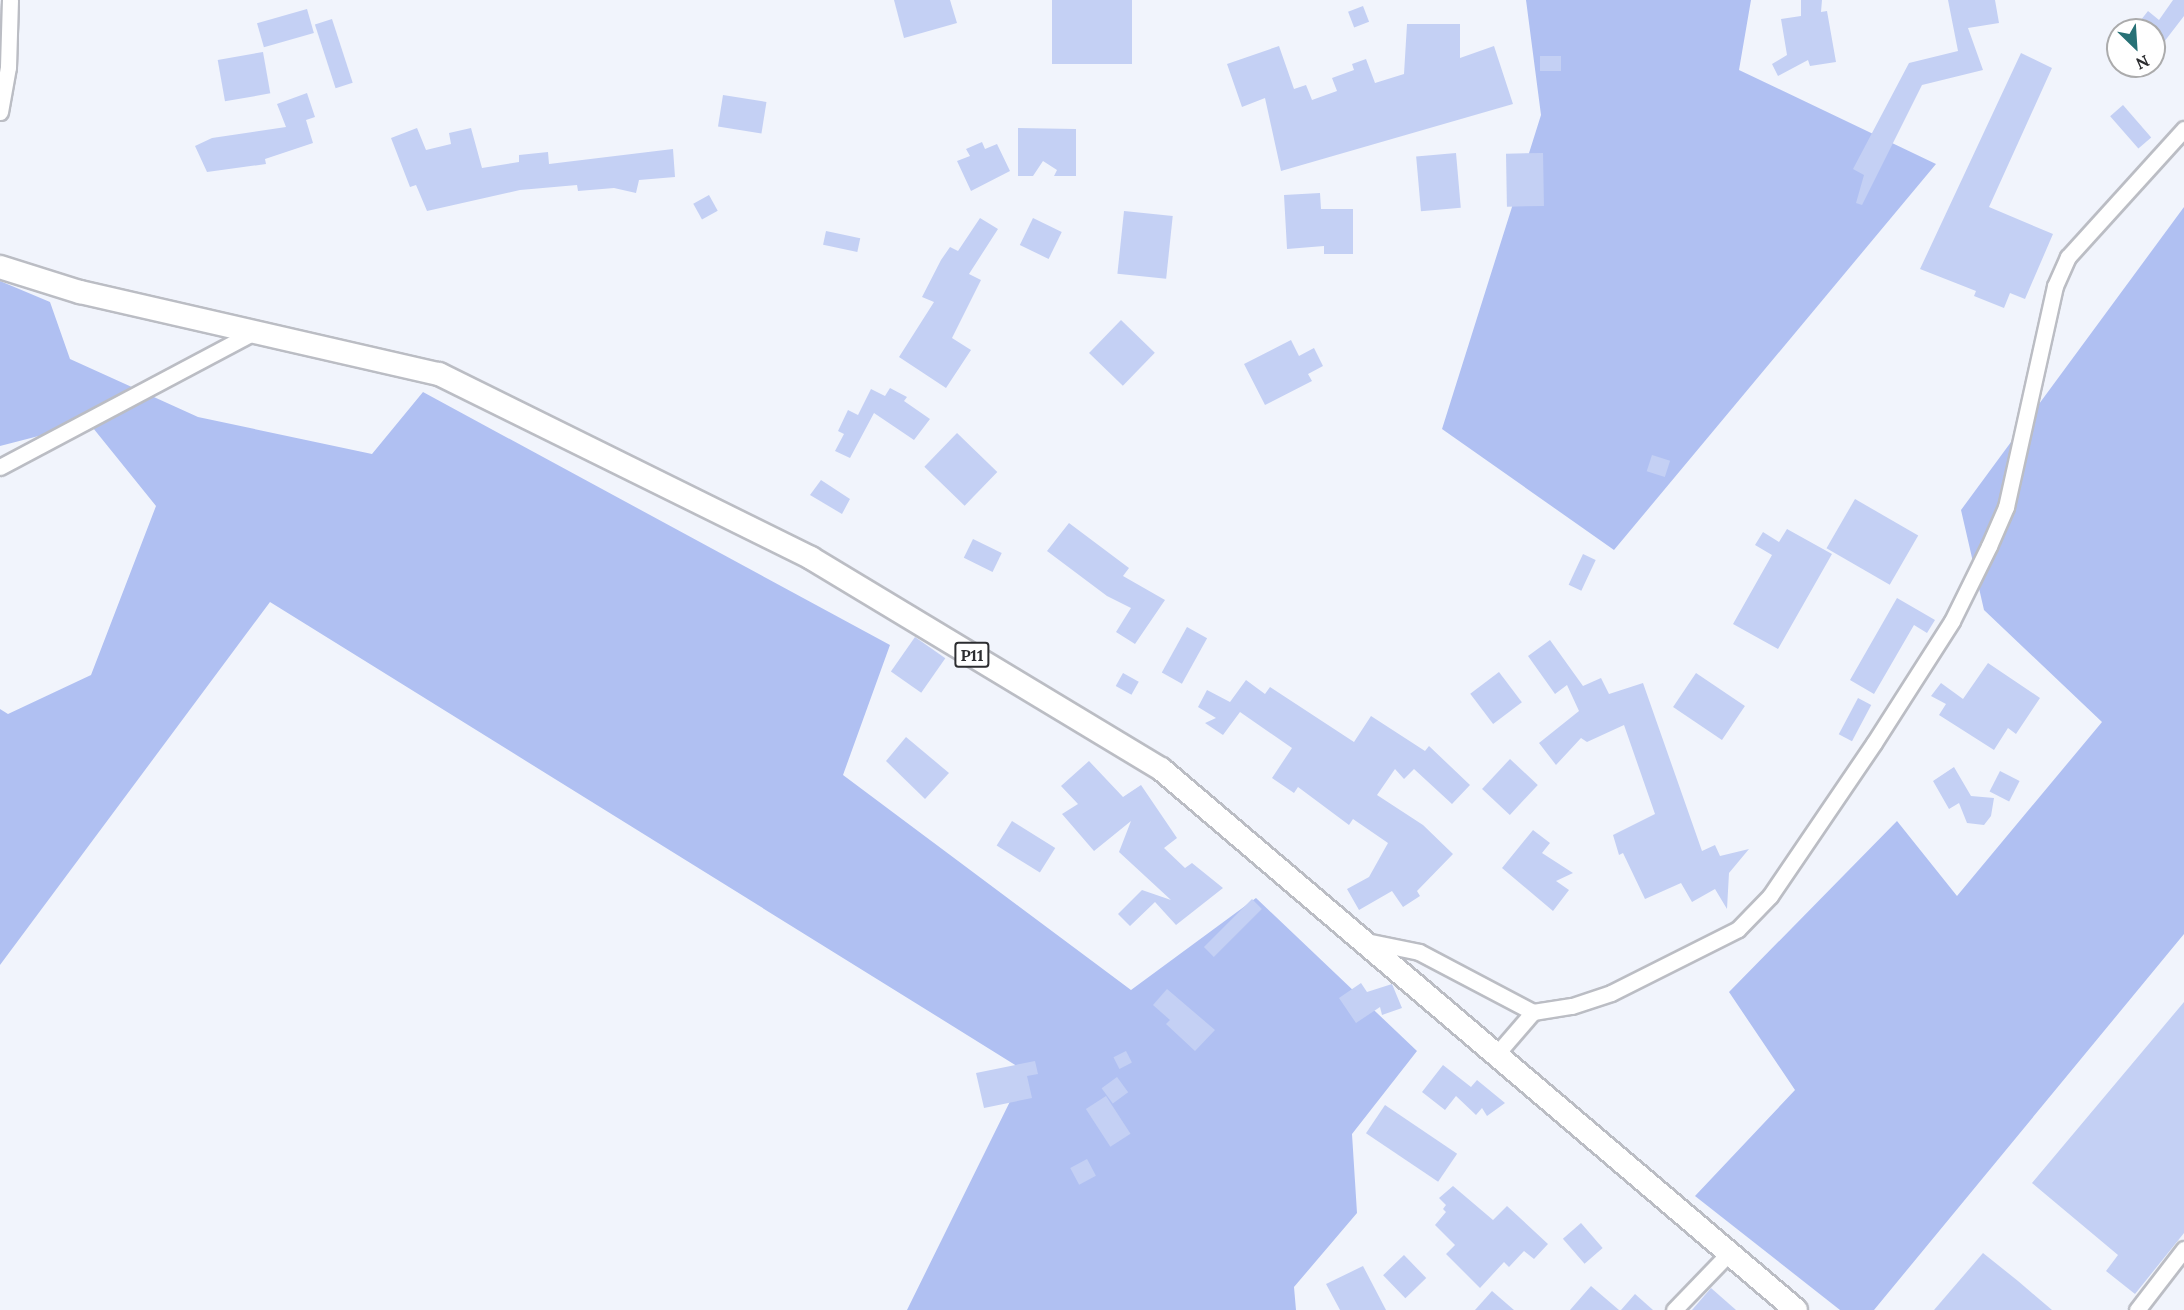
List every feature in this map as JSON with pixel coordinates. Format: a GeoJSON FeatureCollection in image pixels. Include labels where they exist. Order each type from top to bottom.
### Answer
{"type":"FeatureCollection","features":[{"type":"Feature","properties":{"kind":"main road","name":"P11"},"geometry":{"type":"LineString","coordinates":[[0,267],[80,292],[439,374],[811,558],[1161,769],[1796,1310]]}},
{"type":"Feature","properties":{"kind":"street"},"geometry":{"type":"LineString","coordinates":[[0,112],[8,67],[10,0]]}},
{"type":"Feature","properties":{"kind":"street"},"geometry":{"type":"LineString","coordinates":[[1496,1056],[1533,1012],[1611,993],[1695,954],[1738,929],[1770,896],[1952,621],[1989,546],[2006,507],[2055,286],[2068,258],[2184,129]]}},
{"type":"Feature","properties":{"kind":"street"},"geometry":{"type":"LineString","coordinates":[[0,467],[254,332]]}},
{"type":"Feature","properties":{"kind":"street"},"geometry":{"type":"LineString","coordinates":[[1365,941],[1419,952],[1533,1012]]}},
{"type":"Feature","properties":{"kind":"street"},"geometry":{"type":"LineString","coordinates":[[2137,1310],[2184,1249]]}},
{"type":"Feature","properties":{"kind":"street"},"geometry":{"type":"LineString","coordinates":[[1674,1310],[1728,1254]]}},
{"type":"Feature","properties":{"kind":"shaded area"},"geometry":{"type":"Polygon","coordinates":[[[1526,0],[1751,0],[1739,70],[1936,164],[1614,550],[1442,429],[1541,115],[1526,0]]]}},
{"type":"Feature","properties":{"kind":"shaded area"},"geometry":{"type":"Polygon","coordinates":[[[2184,207],[2184,934],[1874,1310],[1840,1310],[1695,1196],[1795,1090],[1729,992],[1897,821],[1957,896],[2102,722],[1984,610],[1961,510],[2184,207]]]}},
{"type":"Feature","properties":{"kind":"shaded area"},"geometry":{"type":"Polygon","coordinates":[[[0,281],[50,302],[70,359],[198,417],[372,454],[423,392],[890,645],[843,775],[1131,990],[1256,898],[1417,1051],[1352,1134],[1357,1213],[1294,1287],[1296,1310],[907,1310],[1025,1071],[270,602],[0,965],[0,709],[8,714],[91,675],[156,506],[89,423],[0,446],[0,281]]]}},
{"type":"Feature","properties":{"kind":"building"},"geometry":{"type":"Polygon","coordinates":[[[894,0],[950,0],[957,23],[904,38],[894,0]]]}},
{"type":"Feature","properties":{"kind":"building"},"geometry":{"type":"Polygon","coordinates":[[[1052,0],[1132,0],[1132,64],[1052,64],[1052,0]]]}},
{"type":"Feature","properties":{"kind":"building"},"geometry":{"type":"Polygon","coordinates":[[[1801,0],[1822,0],[1821,12],[1827,11],[1836,62],[1810,66],[1808,60],[1778,76],[1772,64],[1787,55],[1781,19],[1801,16],[1801,0]]]}},
{"type":"Feature","properties":{"kind":"building"},"geometry":{"type":"Polygon","coordinates":[[[1948,0],[1995,0],[1999,23],[1968,28],[1983,70],[1922,85],[1862,205],[1856,203],[1864,175],[1853,169],[1909,63],[1958,51],[1948,0]]]}},
{"type":"Feature","properties":{"kind":"building"},"geometry":{"type":"Polygon","coordinates":[[[2173,0],[2184,0],[2184,16],[2166,39],[2166,18],[2160,18],[2173,0]]]}},
{"type":"Feature","properties":{"kind":"building"},"geometry":{"type":"Polygon","coordinates":[[[1363,6],[1369,22],[1354,28],[1348,12],[1363,6]]]}},
{"type":"Feature","properties":{"kind":"building"},"geometry":{"type":"Polygon","coordinates":[[[307,9],[314,33],[264,47],[257,23],[307,9]]]}},
{"type":"Feature","properties":{"kind":"building"},"geometry":{"type":"Polygon","coordinates":[[[2148,11],[2157,18],[2142,18],[2148,11]]]}},
{"type":"Feature","properties":{"kind":"building"},"geometry":{"type":"Polygon","coordinates":[[[332,19],[353,83],[336,88],[315,25],[332,19]]]}},
{"type":"Feature","properties":{"kind":"building"},"geometry":{"type":"Polygon","coordinates":[[[1407,24],[1460,24],[1460,58],[1494,46],[1513,104],[1281,171],[1265,98],[1242,107],[1227,64],[1279,46],[1294,89],[1306,85],[1312,100],[1337,91],[1332,78],[1354,70],[1352,64],[1366,59],[1375,83],[1404,74],[1407,24]]]}},
{"type":"Feature","properties":{"kind":"building"},"geometry":{"type":"Polygon","coordinates":[[[263,52],[270,93],[225,101],[218,60],[263,52]]]}},
{"type":"Feature","properties":{"kind":"building"},"geometry":{"type":"Polygon","coordinates":[[[2021,53],[2052,68],[1989,207],[2053,234],[2025,299],[2010,293],[2004,308],[1974,296],[1976,291],[1920,269],[2021,53]]]}},
{"type":"Feature","properties":{"kind":"building"},"geometry":{"type":"Polygon","coordinates":[[[1540,56],[1561,56],[1561,71],[1540,71],[1540,56]]]}},
{"type":"Feature","properties":{"kind":"building"},"geometry":{"type":"Polygon","coordinates":[[[307,93],[315,117],[306,120],[313,143],[265,159],[266,164],[207,172],[195,146],[212,138],[286,127],[277,104],[307,93]]]}},
{"type":"Feature","properties":{"kind":"building"},"geometry":{"type":"Polygon","coordinates":[[[723,95],[766,102],[761,133],[718,127],[723,95]]]}},
{"type":"Feature","properties":{"kind":"building"},"geometry":{"type":"Polygon","coordinates":[[[2123,105],[2151,137],[2138,149],[2110,116],[2123,105]]]}},
{"type":"Feature","properties":{"kind":"building"},"geometry":{"type":"Polygon","coordinates":[[[417,128],[426,150],[451,144],[449,133],[471,128],[482,168],[519,162],[519,155],[548,152],[549,164],[673,149],[675,177],[639,180],[636,193],[614,188],[578,191],[577,185],[520,190],[427,211],[416,185],[410,187],[391,138],[417,128]]]}},
{"type":"Feature","properties":{"kind":"building"},"geometry":{"type":"Polygon","coordinates":[[[1018,128],[1076,129],[1076,176],[1054,176],[1057,170],[1043,161],[1033,176],[1018,176],[1018,128]]]}},
{"type":"Feature","properties":{"kind":"building"},"geometry":{"type":"Polygon","coordinates":[[[982,142],[985,149],[997,144],[1010,171],[971,191],[957,161],[970,156],[966,149],[982,142]]]}},
{"type":"Feature","properties":{"kind":"building"},"geometry":{"type":"Polygon","coordinates":[[[1456,153],[1461,208],[1421,211],[1416,156],[1456,153]]]}},
{"type":"Feature","properties":{"kind":"building"},"geometry":{"type":"Polygon","coordinates":[[[1543,153],[1544,206],[1507,207],[1506,154],[1543,153]]]}},
{"type":"Feature","properties":{"kind":"building"},"geometry":{"type":"Polygon","coordinates":[[[1320,193],[1321,209],[1353,209],[1353,254],[1324,254],[1324,246],[1287,249],[1284,195],[1320,193]]]}},
{"type":"Feature","properties":{"kind":"building"},"geometry":{"type":"Polygon","coordinates":[[[709,195],[718,211],[702,219],[693,204],[709,195]]]}},
{"type":"Feature","properties":{"kind":"building"},"geometry":{"type":"Polygon","coordinates":[[[1124,211],[1173,216],[1166,279],[1117,274],[1124,211]]]}},
{"type":"Feature","properties":{"kind":"building"},"geometry":{"type":"Polygon","coordinates":[[[980,218],[998,229],[969,274],[981,280],[952,338],[971,350],[946,388],[899,357],[934,302],[922,297],[941,260],[950,247],[958,251],[980,218]]]}},
{"type":"Feature","properties":{"kind":"building"},"geometry":{"type":"Polygon","coordinates":[[[1033,218],[1062,232],[1049,259],[1020,245],[1033,218]]]}},
{"type":"Feature","properties":{"kind":"building"},"geometry":{"type":"Polygon","coordinates":[[[826,231],[860,238],[857,252],[823,245],[826,231]]]}},
{"type":"Feature","properties":{"kind":"building"},"geometry":{"type":"Polygon","coordinates":[[[1121,320],[1155,353],[1123,386],[1089,353],[1121,320]]]}},
{"type":"Feature","properties":{"kind":"building"},"geometry":{"type":"Polygon","coordinates":[[[1291,340],[1299,356],[1314,348],[1323,366],[1308,374],[1312,381],[1265,405],[1244,364],[1291,340]]]}},
{"type":"Feature","properties":{"kind":"building"},"geometry":{"type":"Polygon","coordinates":[[[890,388],[907,397],[904,401],[930,419],[914,440],[874,413],[850,458],[835,451],[844,434],[838,431],[848,410],[858,415],[871,389],[885,396],[890,388]]]}},
{"type":"Feature","properties":{"kind":"building"},"geometry":{"type":"Polygon","coordinates":[[[957,433],[997,472],[965,506],[924,467],[957,433]]]}},
{"type":"Feature","properties":{"kind":"building"},"geometry":{"type":"Polygon","coordinates":[[[1652,455],[1670,461],[1665,477],[1647,471],[1652,455]]]}},
{"type":"Feature","properties":{"kind":"building"},"geometry":{"type":"Polygon","coordinates":[[[821,480],[850,499],[842,514],[810,495],[821,480]]]}},
{"type":"Feature","properties":{"kind":"building"},"geometry":{"type":"Polygon","coordinates":[[[1855,499],[1918,536],[1890,585],[1826,548],[1855,499]]]}},
{"type":"Feature","properties":{"kind":"building"},"geometry":{"type":"Polygon","coordinates":[[[1069,523],[1129,568],[1123,576],[1165,600],[1135,644],[1116,632],[1131,608],[1107,596],[1047,551],[1069,523]]]}},
{"type":"Feature","properties":{"kind":"building"},"geometry":{"type":"Polygon","coordinates":[[[1787,529],[1832,554],[1778,649],[1733,624],[1772,555],[1755,545],[1763,532],[1779,542],[1787,529]]]}},
{"type":"Feature","properties":{"kind":"building"},"geometry":{"type":"Polygon","coordinates":[[[973,539],[1002,553],[993,572],[964,558],[973,539]]]}},
{"type":"Feature","properties":{"kind":"building"},"geometry":{"type":"Polygon","coordinates":[[[1583,554],[1596,560],[1581,591],[1569,585],[1583,554]]]}},
{"type":"Feature","properties":{"kind":"building"},"geometry":{"type":"Polygon","coordinates":[[[1897,598],[1935,620],[1927,633],[1914,625],[1874,694],[1850,680],[1897,598]]]}},
{"type":"Feature","properties":{"kind":"building"},"geometry":{"type":"Polygon","coordinates":[[[1187,627],[1207,638],[1182,684],[1162,672],[1187,627]]]}},
{"type":"Feature","properties":{"kind":"building"},"geometry":{"type":"Polygon","coordinates":[[[915,637],[945,658],[921,693],[891,671],[915,637]]]}},
{"type":"Feature","properties":{"kind":"building"},"geometry":{"type":"Polygon","coordinates":[[[1550,640],[1583,686],[1601,678],[1609,694],[1643,683],[1702,851],[1715,845],[1720,856],[1749,849],[1729,873],[1727,909],[1715,889],[1692,902],[1681,883],[1645,899],[1623,853],[1619,855],[1613,835],[1655,814],[1624,725],[1587,742],[1581,738],[1556,765],[1539,743],[1579,711],[1567,685],[1555,694],[1528,656],[1550,640]]]}},
{"type":"Feature","properties":{"kind":"building"},"geometry":{"type":"Polygon","coordinates":[[[1988,663],[2040,698],[2016,734],[2008,728],[1994,750],[1939,715],[1946,704],[1931,696],[1941,683],[1963,699],[1988,663]]]}},
{"type":"Feature","properties":{"kind":"building"},"geometry":{"type":"Polygon","coordinates":[[[1499,672],[1522,702],[1493,724],[1470,694],[1499,672]]]}},
{"type":"Feature","properties":{"kind":"building"},"geometry":{"type":"Polygon","coordinates":[[[1123,673],[1139,682],[1131,695],[1116,686],[1123,673]]]}},
{"type":"Feature","properties":{"kind":"building"},"geometry":{"type":"Polygon","coordinates":[[[1696,673],[1745,706],[1722,740],[1673,707],[1696,673]]]}},
{"type":"Feature","properties":{"kind":"building"},"geometry":{"type":"Polygon","coordinates":[[[1246,680],[1265,694],[1270,687],[1354,742],[1371,716],[1425,751],[1429,746],[1470,785],[1452,804],[1414,769],[1404,779],[1395,769],[1377,795],[1423,825],[1453,854],[1417,891],[1420,896],[1403,907],[1392,891],[1359,910],[1347,889],[1369,877],[1388,843],[1353,819],[1349,825],[1298,787],[1294,793],[1272,778],[1292,748],[1240,712],[1223,735],[1205,723],[1216,718],[1198,707],[1207,690],[1230,702],[1246,680]]]}},
{"type":"Feature","properties":{"kind":"building"},"geometry":{"type":"Polygon","coordinates":[[[1858,698],[1871,705],[1852,741],[1839,734],[1858,698]]]}},
{"type":"Feature","properties":{"kind":"building"},"geometry":{"type":"Polygon","coordinates":[[[906,737],[949,773],[925,799],[886,761],[906,737]]]}},
{"type":"Feature","properties":{"kind":"building"},"geometry":{"type":"Polygon","coordinates":[[[1510,759],[1538,785],[1510,815],[1482,789],[1510,759]]]}},
{"type":"Feature","properties":{"kind":"building"},"geometry":{"type":"Polygon","coordinates":[[[1089,761],[1123,797],[1141,785],[1177,838],[1164,848],[1185,868],[1192,863],[1223,888],[1176,925],[1155,902],[1130,926],[1118,914],[1142,890],[1171,900],[1119,852],[1131,821],[1094,851],[1062,814],[1078,804],[1061,786],[1089,761]]]}},
{"type":"Feature","properties":{"kind":"building"},"geometry":{"type":"Polygon","coordinates":[[[1954,767],[1971,796],[1994,798],[1991,816],[1984,825],[1967,823],[1959,803],[1949,809],[1933,781],[1954,767]]]}},
{"type":"Feature","properties":{"kind":"building"},"geometry":{"type":"Polygon","coordinates":[[[2000,771],[2020,781],[2009,801],[1990,791],[2000,771]]]}},
{"type":"Feature","properties":{"kind":"building"},"geometry":{"type":"Polygon","coordinates":[[[1012,821],[1055,848],[1040,873],[997,846],[1012,821]]]}},
{"type":"Feature","properties":{"kind":"building"},"geometry":{"type":"Polygon","coordinates":[[[1533,830],[1550,843],[1542,853],[1573,873],[1556,881],[1569,890],[1553,911],[1502,868],[1533,830]]]}},
{"type":"Feature","properties":{"kind":"building"},"geometry":{"type":"Polygon","coordinates":[[[1252,899],[1262,909],[1214,957],[1204,947],[1252,899]]]}},
{"type":"Feature","properties":{"kind":"building"},"geometry":{"type":"Polygon","coordinates":[[[1361,983],[1367,992],[1392,984],[1402,1008],[1382,1015],[1380,1007],[1356,1023],[1339,998],[1361,983]]]}},
{"type":"Feature","properties":{"kind":"building"},"geometry":{"type":"Polygon","coordinates":[[[1167,989],[1215,1030],[1195,1051],[1166,1024],[1170,1020],[1153,1005],[1167,989]]]}},
{"type":"Feature","properties":{"kind":"building"},"geometry":{"type":"Polygon","coordinates":[[[2184,1002],[2184,1233],[2135,1294],[2106,1271],[2118,1255],[2032,1183],[2184,1002]]]}},
{"type":"Feature","properties":{"kind":"building"},"geometry":{"type":"Polygon","coordinates":[[[1126,1051],[1132,1063],[1119,1069],[1114,1057],[1126,1051]]]}},
{"type":"Feature","properties":{"kind":"building"},"geometry":{"type":"Polygon","coordinates":[[[1035,1061],[1038,1074],[1027,1076],[1032,1098],[984,1108],[976,1073],[1035,1061]]]}},
{"type":"Feature","properties":{"kind":"building"},"geometry":{"type":"Polygon","coordinates":[[[1443,1065],[1471,1087],[1477,1080],[1505,1103],[1487,1116],[1482,1108],[1476,1115],[1456,1096],[1445,1110],[1422,1092],[1443,1065]]]}},
{"type":"Feature","properties":{"kind":"building"},"geometry":{"type":"Polygon","coordinates":[[[1117,1077],[1128,1092],[1113,1104],[1102,1088],[1117,1077]]]}},
{"type":"Feature","properties":{"kind":"building"},"geometry":{"type":"Polygon","coordinates":[[[1106,1096],[1131,1134],[1110,1147],[1086,1109],[1106,1096]]]}},
{"type":"Feature","properties":{"kind":"building"},"geometry":{"type":"Polygon","coordinates":[[[1385,1105],[1457,1154],[1438,1182],[1366,1133],[1385,1105]]]}},
{"type":"Feature","properties":{"kind":"building"},"geometry":{"type":"Polygon","coordinates":[[[1087,1159],[1096,1176],[1079,1185],[1070,1168],[1087,1159]]]}},
{"type":"Feature","properties":{"kind":"building"},"geometry":{"type":"Polygon","coordinates":[[[1453,1186],[1493,1220],[1507,1206],[1548,1244],[1534,1259],[1524,1251],[1509,1267],[1504,1262],[1480,1288],[1446,1254],[1455,1245],[1435,1225],[1446,1212],[1443,1209],[1446,1205],[1439,1198],[1453,1186]]]}},
{"type":"Feature","properties":{"kind":"building"},"geometry":{"type":"Polygon","coordinates":[[[1581,1223],[1603,1248],[1585,1264],[1563,1239],[1581,1223]]]}},
{"type":"Feature","properties":{"kind":"building"},"geometry":{"type":"Polygon","coordinates":[[[1983,1253],[2018,1281],[2052,1310],[1934,1310],[1983,1253]]]}},
{"type":"Feature","properties":{"kind":"building"},"geometry":{"type":"Polygon","coordinates":[[[1404,1255],[1426,1278],[1405,1298],[1383,1275],[1404,1255]]]}},
{"type":"Feature","properties":{"kind":"building"},"geometry":{"type":"Polygon","coordinates":[[[1363,1266],[1386,1310],[1340,1310],[1326,1284],[1363,1266]]]}},
{"type":"Feature","properties":{"kind":"building"},"geometry":{"type":"Polygon","coordinates":[[[1591,1286],[1619,1310],[1570,1310],[1591,1286]]]}},
{"type":"Feature","properties":{"kind":"building"},"geometry":{"type":"Polygon","coordinates":[[[1711,1288],[1736,1310],[1692,1310],[1711,1288]]]}},
{"type":"Feature","properties":{"kind":"building"},"geometry":{"type":"Polygon","coordinates":[[[1492,1291],[1514,1310],[1475,1310],[1492,1291]]]}},
{"type":"Feature","properties":{"kind":"building"},"geometry":{"type":"Polygon","coordinates":[[[1635,1294],[1653,1310],[1621,1310],[1635,1294]]]}}]}
